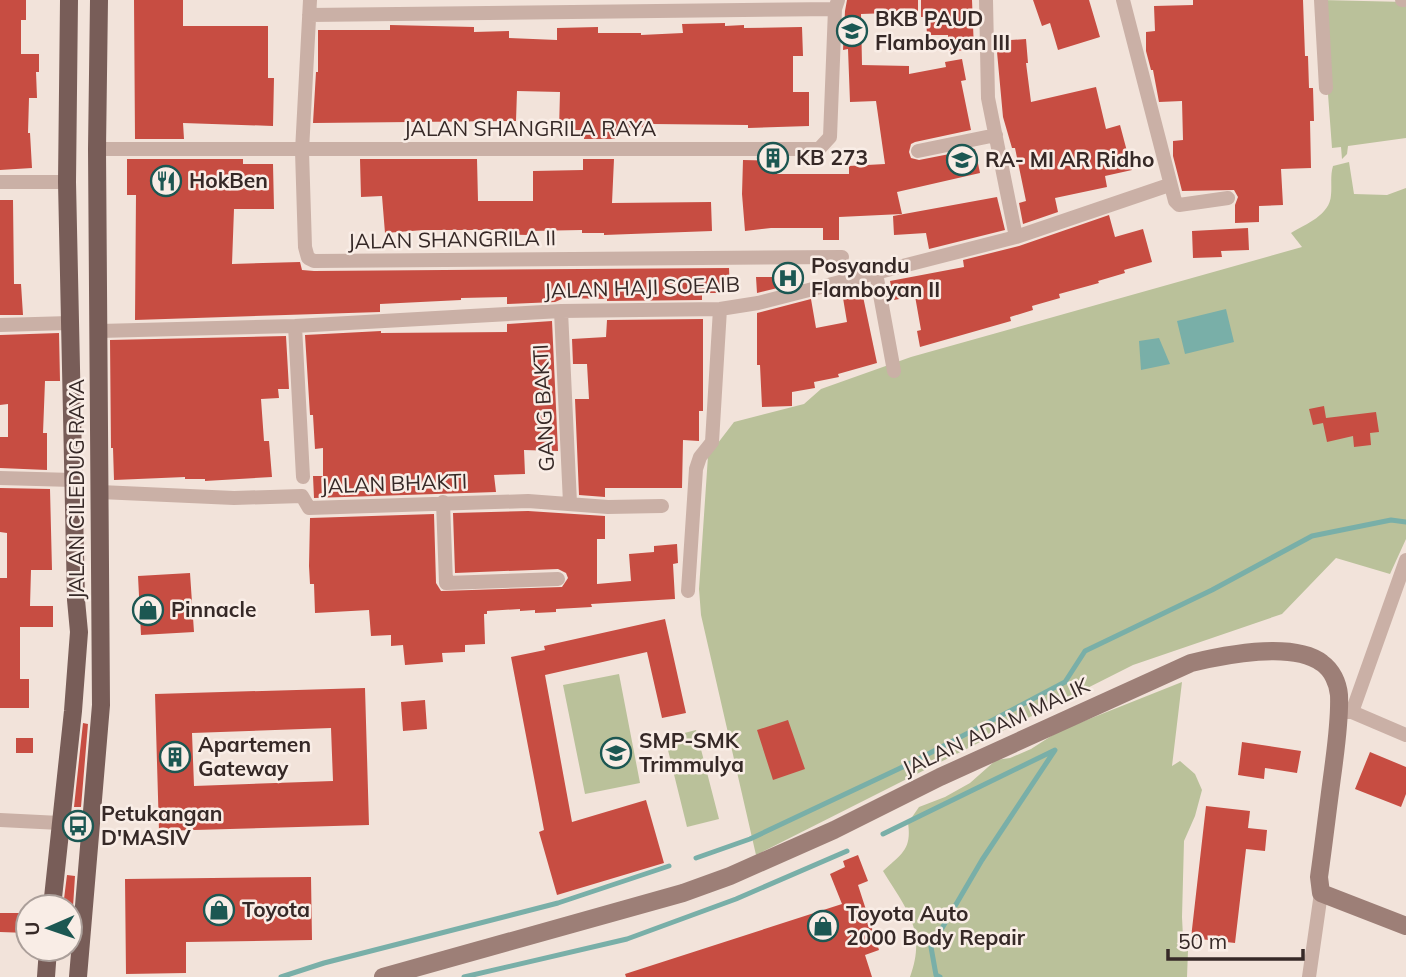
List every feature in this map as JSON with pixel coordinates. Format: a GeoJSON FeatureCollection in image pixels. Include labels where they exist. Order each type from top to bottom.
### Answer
{"type":"FeatureCollection","features":[{"type":"Feature","properties":{"kind":"main road","name":"JALAN CILEDUG RAYA"},"geometry":{"type":"LineString","coordinates":[[53,893],[79,632],[67,182],[69,0]]}},
{"type":"Feature","properties":{"kind":"main road","name":"JALAN CILEDUG RAYA"},"geometry":{"type":"LineString","coordinates":[[78,977],[101,705],[97,149],[99,0]]}},
{"type":"Feature","properties":{"kind":"street"},"geometry":{"type":"LineString","coordinates":[[986,0],[988,98],[1016,237]]}},
{"type":"Feature","properties":{"kind":"street"},"geometry":{"type":"LineString","coordinates":[[1124,0],[1175,201],[1179,205],[1228,198]]}},
{"type":"Feature","properties":{"kind":"street"},"geometry":{"type":"LineString","coordinates":[[1321,0],[1326,88]]}},
{"type":"Feature","properties":{"kind":"street"},"geometry":{"type":"LineString","coordinates":[[310,8],[836,4]]}},
{"type":"Feature","properties":{"kind":"street","name":"JALAN SHANGRILA RAYA"},"geometry":{"type":"LineString","coordinates":[[97,149],[819,149],[830,137],[836,4]]}},
{"type":"Feature","properties":{"kind":"street","name":"JALAN SHANGRILA II"},"geometry":{"type":"LineString","coordinates":[[310,8],[302,151],[305,247],[308,258],[314,261],[842,257]]}},
{"type":"Feature","properties":{"kind":"street"},"geometry":{"type":"LineString","coordinates":[[918,151],[996,135]]}},
{"type":"Feature","properties":{"kind":"street"},"geometry":{"type":"LineString","coordinates":[[0,182],[67,182]]}},
{"type":"Feature","properties":{"kind":"street","name":"JALAN HAJI SOEAIB"},"geometry":{"type":"LineString","coordinates":[[99,331],[295,326],[561,311],[720,309],[758,303],[1016,237],[1169,184]]}},
{"type":"Feature","properties":{"kind":"street"},"geometry":{"type":"LineString","coordinates":[[876,273],[894,371]]}},
{"type":"Feature","properties":{"kind":"street"},"geometry":{"type":"LineString","coordinates":[[688,591],[696,469],[700,457],[712,442],[720,309]]}},
{"type":"Feature","properties":{"kind":"street","name":"GANG BAKTI"},"geometry":{"type":"LineString","coordinates":[[561,311],[570,503]]}},
{"type":"Feature","properties":{"kind":"street"},"geometry":{"type":"LineString","coordinates":[[0,325],[70,323]]}},
{"type":"Feature","properties":{"kind":"street"},"geometry":{"type":"LineString","coordinates":[[295,326],[303,477]]}},
{"type":"Feature","properties":{"kind":"street"},"geometry":{"type":"LineString","coordinates":[[0,478],[73,480]]}},
{"type":"Feature","properties":{"kind":"street","name":"JALAN BHAKTI"},"geometry":{"type":"LineString","coordinates":[[100,492],[234,498],[302,496],[309,508],[528,501],[608,507],[662,506]]}},
{"type":"Feature","properties":{"kind":"street"},"geometry":{"type":"LineString","coordinates":[[443,502],[446,583],[558,579]]}},
{"type":"Feature","properties":{"kind":"street"},"geometry":{"type":"LineString","coordinates":[[1406,560],[1345,712],[1406,735]]}},
{"type":"Feature","properties":{"kind":"street","name":"JALAN ADAM MALIK"},"geometry":{"type":"LineString","coordinates":[[383,977],[683,893],[730,876],[834,831],[940,777],[1191,663],[1225,655],[1294,653],[1312,657],[1332,672],[1345,712],[1336,743],[1320,877],[1321,893]]}},
{"type":"Feature","properties":{"kind":"street"},"geometry":{"type":"LineString","coordinates":[[0,820],[60,823]]}},
{"type":"Feature","properties":{"kind":"street"},"geometry":{"type":"LineString","coordinates":[[1309,977],[1321,893],[1406,926]]}},
{"type":"Feature","properties":{"kind":"green space"},"geometry":{"type":"Polygon","coordinates":[[[1321,0],[1406,2],[1406,138],[1348,146],[1347,154],[1342,159],[1341,147],[1332,148],[1321,0]]]}},
{"type":"Feature","properties":{"kind":"green space"},"geometry":{"type":"Polygon","coordinates":[[[1349,162],[1354,194],[1387,195],[1406,188],[1406,539],[1390,574],[1336,558],[1282,614],[1133,665],[756,855],[701,615],[699,589],[708,456],[734,422],[804,404],[821,389],[911,357],[1302,247],[1291,233],[1322,213],[1330,202],[1333,166],[1349,162]]]}},
{"type":"Feature","properties":{"kind":"green space"},"geometry":{"type":"Polygon","coordinates":[[[619,674],[640,783],[585,794],[563,685],[619,674]]]}},
{"type":"Feature","properties":{"kind":"green space"},"geometry":{"type":"Polygon","coordinates":[[[1182,682],[1172,766],[1180,761],[1195,774],[1202,790],[1184,841],[1182,917],[1183,937],[1188,951],[1187,977],[910,977],[915,961],[915,933],[906,909],[883,871],[907,846],[908,823],[919,807],[970,783],[996,760],[1010,758],[1031,749],[1059,731],[1182,682]]]}},
{"type":"Feature","properties":{"kind":"green space"},"geometry":{"type":"Polygon","coordinates":[[[696,730],[719,819],[687,827],[665,738],[696,730]]]}},
{"type":"Feature","properties":{"kind":"water"},"geometry":{"type":"Polygon","coordinates":[[[1226,309],[1234,342],[1185,354],[1177,321],[1226,309]]]}},
{"type":"Feature","properties":{"kind":"water"},"geometry":{"type":"Polygon","coordinates":[[[1159,338],[1170,364],[1141,370],[1139,341],[1159,338]]]}},
{"type":"Feature","properties":{"kind":"building"},"geometry":{"type":"Polygon","coordinates":[[[0,0],[26,0],[26,20],[21,20],[21,54],[39,54],[39,72],[36,72],[37,98],[29,98],[28,133],[32,168],[0,170],[0,0]]]}},
{"type":"Feature","properties":{"kind":"building"},"geometry":{"type":"Polygon","coordinates":[[[134,0],[183,0],[183,26],[268,26],[268,78],[274,78],[273,126],[183,123],[184,139],[135,139],[134,0]]]}},
{"type":"Feature","properties":{"kind":"building"},"geometry":{"type":"Polygon","coordinates":[[[847,0],[918,0],[918,12],[861,14],[862,65],[909,66],[909,74],[946,67],[945,62],[962,59],[966,80],[961,81],[971,130],[915,142],[911,144],[909,152],[911,158],[919,160],[975,149],[980,173],[897,192],[902,214],[839,217],[839,240],[823,240],[823,228],[745,231],[743,160],[777,161],[777,174],[849,174],[849,166],[885,164],[876,101],[850,102],[848,49],[843,50],[847,0]]]}},
{"type":"Feature","properties":{"kind":"building"},"geometry":{"type":"Polygon","coordinates":[[[921,0],[972,0],[974,50],[949,51],[948,35],[927,35],[926,17],[921,17],[921,0]]]}},
{"type":"Feature","properties":{"kind":"building"},"geometry":{"type":"Polygon","coordinates":[[[1033,0],[1089,0],[1100,37],[1058,50],[1050,23],[1042,26],[1033,0]]]}},
{"type":"Feature","properties":{"kind":"building"},"geometry":{"type":"Polygon","coordinates":[[[1193,0],[1303,0],[1305,56],[1308,56],[1309,88],[1313,88],[1314,121],[1310,121],[1311,168],[1281,169],[1283,205],[1259,206],[1259,222],[1235,223],[1238,197],[1234,190],[1182,191],[1173,156],[1173,141],[1183,140],[1182,101],[1159,102],[1146,51],[1146,32],[1155,31],[1154,6],[1193,5],[1193,0]]]}},
{"type":"Feature","properties":{"kind":"building"},"geometry":{"type":"Polygon","coordinates":[[[725,23],[725,26],[744,25],[744,28],[802,27],[803,56],[793,56],[793,92],[809,92],[809,126],[748,128],[748,125],[652,124],[652,127],[617,128],[615,139],[584,139],[584,130],[559,130],[560,92],[517,91],[516,121],[313,123],[318,72],[318,30],[390,30],[390,25],[474,27],[474,32],[509,31],[509,38],[557,40],[557,28],[598,27],[598,33],[641,35],[683,33],[682,24],[725,23]]]}},
{"type":"Feature","properties":{"kind":"building"},"geometry":{"type":"Polygon","coordinates":[[[1026,39],[1031,102],[1096,87],[1106,129],[1120,125],[1132,170],[1105,176],[1107,187],[1055,198],[1058,212],[1023,224],[1019,203],[1026,201],[1015,148],[1012,148],[1003,117],[996,41],[1026,39]]]}},
{"type":"Feature","properties":{"kind":"building"},"geometry":{"type":"Polygon","coordinates":[[[127,159],[243,159],[243,164],[273,164],[274,209],[234,209],[232,264],[300,262],[302,270],[314,271],[729,268],[730,293],[702,293],[702,300],[607,301],[564,298],[555,302],[507,304],[507,297],[461,298],[380,304],[380,312],[135,320],[136,195],[127,195],[127,159]]]}},
{"type":"Feature","properties":{"kind":"building"},"geometry":{"type":"Polygon","coordinates":[[[360,159],[477,159],[478,201],[533,201],[533,171],[583,170],[583,159],[614,159],[612,203],[711,202],[712,231],[604,235],[582,233],[582,230],[528,231],[528,235],[495,234],[495,230],[385,233],[382,196],[361,197],[360,159]]]}},
{"type":"Feature","properties":{"kind":"building"},"geometry":{"type":"Polygon","coordinates":[[[997,197],[1005,230],[929,249],[926,233],[894,235],[893,216],[997,197]]]}},
{"type":"Feature","properties":{"kind":"building"},"geometry":{"type":"Polygon","coordinates":[[[0,200],[13,200],[14,284],[21,284],[23,315],[0,315],[0,200]]]}},
{"type":"Feature","properties":{"kind":"building"},"geometry":{"type":"Polygon","coordinates":[[[1109,215],[1115,237],[1143,229],[1152,262],[1124,270],[1125,273],[1098,281],[1099,283],[1059,294],[1060,298],[1032,306],[1033,310],[1010,317],[1011,321],[920,347],[917,331],[921,330],[915,296],[894,300],[890,281],[964,267],[963,260],[1019,246],[1109,215]]]}},
{"type":"Feature","properties":{"kind":"building"},"geometry":{"type":"Polygon","coordinates":[[[1248,228],[1249,250],[1221,251],[1222,257],[1193,258],[1192,231],[1248,228]]]}},
{"type":"Feature","properties":{"kind":"building"},"geometry":{"type":"Polygon","coordinates":[[[756,277],[794,277],[794,284],[757,293],[756,277]]]}},
{"type":"Feature","properties":{"kind":"building"},"geometry":{"type":"Polygon","coordinates":[[[861,287],[877,363],[838,374],[839,377],[814,382],[815,388],[792,392],[792,406],[762,407],[760,365],[757,365],[757,313],[811,299],[816,328],[847,322],[842,292],[861,287]]]}},
{"type":"Feature","properties":{"kind":"building"},"geometry":{"type":"Polygon","coordinates":[[[703,319],[703,411],[699,411],[699,441],[683,440],[682,488],[605,488],[605,497],[579,495],[575,399],[589,399],[587,364],[573,364],[572,339],[606,337],[607,320],[703,319]]]}},
{"type":"Feature","properties":{"kind":"building"},"geometry":{"type":"Polygon","coordinates":[[[552,321],[558,451],[524,450],[525,474],[494,475],[496,492],[314,498],[313,476],[323,476],[323,448],[315,449],[305,335],[381,331],[507,332],[507,324],[552,321]]]}},
{"type":"Feature","properties":{"kind":"building"},"geometry":{"type":"Polygon","coordinates":[[[59,333],[60,381],[45,381],[43,433],[47,433],[47,470],[0,468],[0,437],[8,437],[8,404],[0,405],[0,335],[59,333]]]}},
{"type":"Feature","properties":{"kind":"building"},"geometry":{"type":"Polygon","coordinates":[[[286,336],[289,389],[278,389],[279,398],[261,399],[264,441],[269,441],[272,477],[205,481],[185,477],[114,480],[110,340],[286,336]]]}},
{"type":"Feature","properties":{"kind":"building"},"geometry":{"type":"Polygon","coordinates":[[[1324,406],[1326,418],[1376,412],[1379,432],[1370,433],[1371,445],[1354,447],[1353,436],[1327,442],[1323,423],[1313,425],[1309,409],[1324,406]]]}},
{"type":"Feature","properties":{"kind":"building"},"geometry":{"type":"Polygon","coordinates":[[[0,488],[50,489],[52,570],[31,570],[30,606],[53,606],[53,627],[20,627],[20,679],[29,679],[29,708],[0,708],[0,578],[7,578],[7,533],[0,532],[0,488]]]}},
{"type":"Feature","properties":{"kind":"building"},"geometry":{"type":"Polygon","coordinates":[[[528,511],[605,516],[605,539],[597,539],[597,584],[631,581],[629,554],[654,552],[654,546],[677,544],[678,563],[673,564],[675,599],[591,604],[592,607],[556,609],[556,612],[535,613],[535,610],[520,609],[487,611],[487,614],[484,614],[485,644],[465,645],[465,652],[442,653],[443,662],[405,665],[403,645],[391,646],[391,635],[371,636],[369,610],[315,613],[314,584],[310,584],[309,566],[310,518],[434,514],[436,583],[441,591],[562,587],[568,578],[566,573],[558,569],[455,573],[453,513],[528,511]]]}},
{"type":"Feature","properties":{"kind":"building"},"geometry":{"type":"Polygon","coordinates":[[[190,573],[194,632],[141,635],[138,576],[190,573]]]}},
{"type":"Feature","properties":{"kind":"building"},"geometry":{"type":"Polygon","coordinates":[[[665,619],[686,713],[662,718],[647,652],[545,675],[572,822],[646,800],[664,863],[557,895],[539,832],[544,830],[511,657],[545,650],[544,646],[665,619]]]}},
{"type":"Feature","properties":{"kind":"building","name":"Apartemen Gateway"},"geometry":{"type":"Polygon","coordinates":[[[365,688],[369,825],[159,831],[155,694],[365,688]],[[331,728],[192,733],[194,786],[333,781],[331,728]]]}},
{"type":"Feature","properties":{"kind":"building"},"geometry":{"type":"Polygon","coordinates":[[[425,700],[427,729],[403,731],[401,702],[425,700]]]}},
{"type":"Feature","properties":{"kind":"building"},"geometry":{"type":"Polygon","coordinates":[[[788,720],[805,769],[773,780],[757,730],[788,720]]]}},
{"type":"Feature","properties":{"kind":"building"},"geometry":{"type":"Polygon","coordinates":[[[83,723],[88,724],[81,807],[74,807],[83,723]]]}},
{"type":"Feature","properties":{"kind":"building"},"geometry":{"type":"Polygon","coordinates":[[[16,738],[33,738],[33,753],[16,753],[16,738]]]}},
{"type":"Feature","properties":{"kind":"building"},"geometry":{"type":"Polygon","coordinates":[[[1242,742],[1301,751],[1297,773],[1265,768],[1264,779],[1238,775],[1242,742]]]}},
{"type":"Feature","properties":{"kind":"building"},"geometry":{"type":"Polygon","coordinates":[[[1370,752],[1406,767],[1406,794],[1401,807],[1355,789],[1370,752]]]}},
{"type":"Feature","properties":{"kind":"building"},"geometry":{"type":"Polygon","coordinates":[[[1206,806],[1250,811],[1248,828],[1267,830],[1265,851],[1246,849],[1235,943],[1191,938],[1206,806]]]}},
{"type":"Feature","properties":{"kind":"building","name":"Toyota Auto 2000 Body Repair"},"geometry":{"type":"Polygon","coordinates":[[[858,855],[868,881],[858,885],[879,950],[865,955],[872,977],[626,977],[625,974],[842,904],[830,874],[845,867],[843,861],[858,855]]]}},
{"type":"Feature","properties":{"kind":"building"},"geometry":{"type":"Polygon","coordinates":[[[67,875],[75,876],[74,893],[65,893],[67,875]]]}},
{"type":"Feature","properties":{"kind":"building","name":"Toyota"},"geometry":{"type":"Polygon","coordinates":[[[311,877],[312,940],[186,942],[186,973],[126,974],[125,879],[311,877]]]}},
{"type":"Feature","properties":{"kind":"building"},"geometry":{"type":"Polygon","coordinates":[[[0,913],[14,913],[14,932],[0,932],[0,913]]]}},
{"type":"Feature","properties":{"kind":"waterway"},"geometry":{"type":"LineString","coordinates":[[696,858],[750,839],[909,764],[1065,682],[1085,651],[1212,590],[1312,536],[1391,520],[1406,522]]}},
{"type":"Feature","properties":{"kind":"waterway"},"geometry":{"type":"LineString","coordinates":[[883,834],[1055,750],[982,860],[931,947],[936,975],[940,977]]}},
{"type":"Feature","properties":{"kind":"waterway"},"geometry":{"type":"LineString","coordinates":[[464,977],[627,939],[736,899],[847,851]]}},
{"type":"Feature","properties":{"kind":"waterway"},"geometry":{"type":"LineString","coordinates":[[281,977],[324,963],[558,903],[669,866]]}},
{"type":"Feature","properties":{"kind":"place","name":"BKB PAUD Flamboyan III"},"geometry":{"type":"Point","coordinates":[852,31]}},
{"type":"Feature","properties":{"kind":"place","name":"KB 273"},"geometry":{"type":"Point","coordinates":[773,158]}},
{"type":"Feature","properties":{"kind":"place","name":"RA- MI AR Ridho"},"geometry":{"type":"Point","coordinates":[962,160]}},
{"type":"Feature","properties":{"kind":"place","name":"HokBen"},"geometry":{"type":"Point","coordinates":[166,181]}},
{"type":"Feature","properties":{"kind":"place","name":"Posyandu Flamboyan II"},"geometry":{"type":"Point","coordinates":[788,278]}},
{"type":"Feature","properties":{"kind":"place","name":"Pinnacle"},"geometry":{"type":"Point","coordinates":[148,610]}},
{"type":"Feature","properties":{"kind":"place","name":"SMP-SMK Trimmulya"},"geometry":{"type":"Point","coordinates":[616,753]}},
{"type":"Feature","properties":{"kind":"place","name":"Apartemen Gateway"},"geometry":{"type":"Point","coordinates":[175,757]}},
{"type":"Feature","properties":{"kind":"place","name":"Petukangan D'MASIV"},"geometry":{"type":"Point","coordinates":[78,826]}},
{"type":"Feature","properties":{"kind":"place","name":"Toyota"},"geometry":{"type":"Point","coordinates":[219,910]}},
{"type":"Feature","properties":{"kind":"place","name":"Toyota Auto 2000 Body Repair"},"geometry":{"type":"Point","coordinates":[823,926]}}]}
